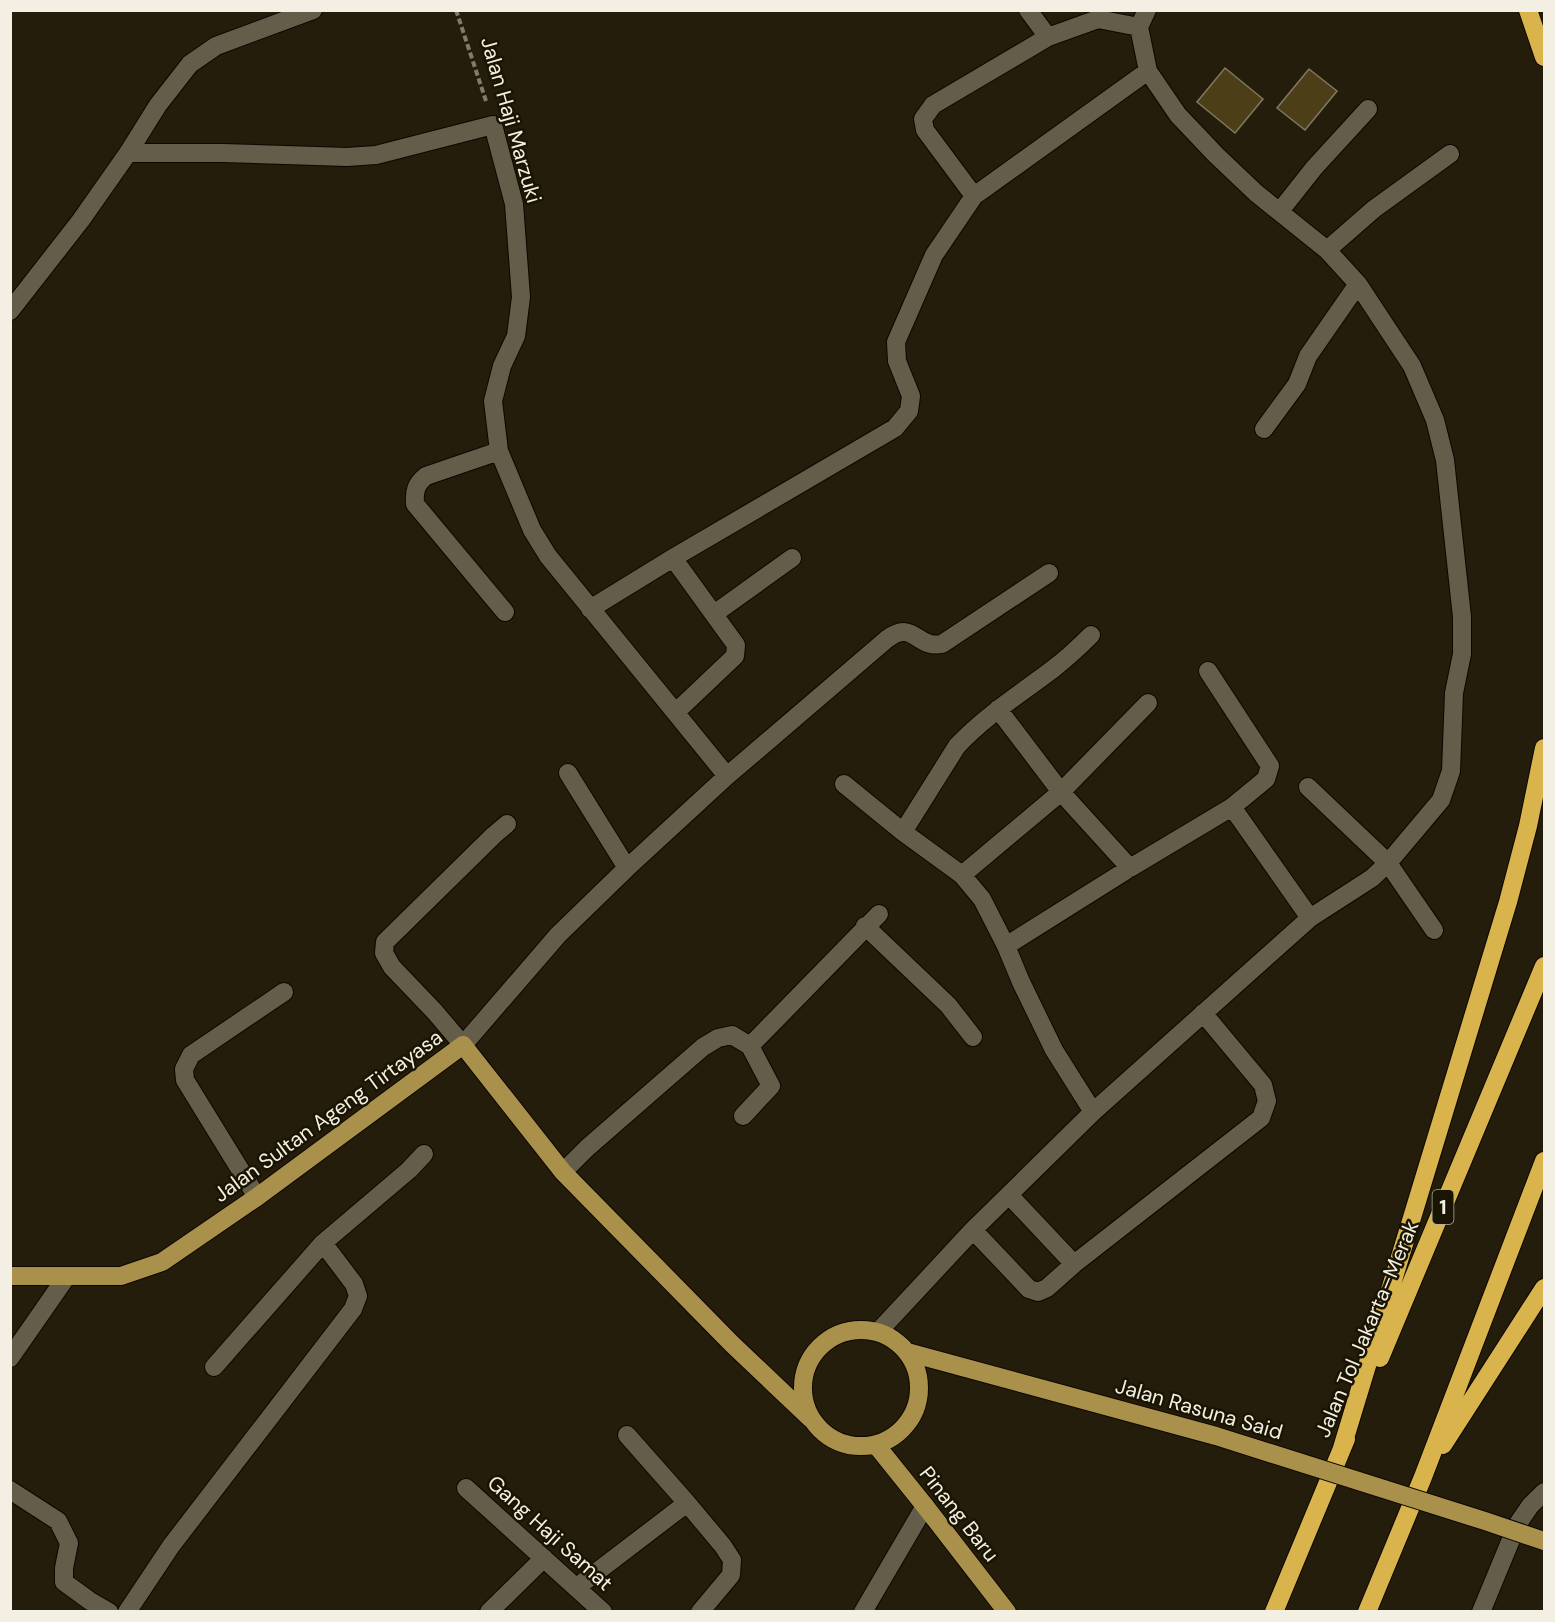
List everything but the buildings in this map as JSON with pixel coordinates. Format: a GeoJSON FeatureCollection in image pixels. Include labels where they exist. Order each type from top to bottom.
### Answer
{"type":"FeatureCollection","features":[{"type":"Feature","properties":{"kind":"highway"},"geometry":{"type":"LineString","coordinates":[[1528,10],[1545,57]]}},
{"type":"Feature","properties":{"kind":"highway"},"geometry":{"type":"LineString","coordinates":[[1342,1448],[1508,902],[1545,748]]}},
{"type":"Feature","properties":{"kind":"highway","name":"Jalan Tol Jakarta–Merak"},"geometry":{"type":"LineString","coordinates":[[1274,1611],[1545,966]]}},
{"type":"Feature","properties":{"kind":"highway"},"geometry":{"type":"LineString","coordinates":[[1367,1611],[1423,1477],[1545,1161]]}},
{"type":"Feature","properties":{"kind":"highway"},"geometry":{"type":"LineString","coordinates":[[1423,1477],[1545,1288]]}},
{"type":"Feature","properties":{"kind":"main road","name":"Jalan Sultan Ageng Tirtayasa"},"geometry":{"type":"LineString","coordinates":[[10,1276],[121,1276],[162,1262],[257,1197],[463,1045],[563,1172],[732,1344],[811,1419]]}},
{"type":"Feature","properties":{"kind":"main road"},"geometry":{"type":"LineString","coordinates":[[855,1330],[878,1332],[894,1340],[908,1352],[918,1372],[919,1396],[912,1417],[897,1435],[876,1445],[858,1447],[839,1443],[823,1434],[811,1419],[803,1397],[804,1374],[815,1353],[833,1337],[855,1330]]}},
{"type":"Feature","properties":{"kind":"main road","name":"Jalan Rasuna Said"},"geometry":{"type":"LineString","coordinates":[[908,1352],[1216,1436],[1545,1542]]}},
{"type":"Feature","properties":{"kind":"main road","name":"Pinang Baru"},"geometry":{"type":"LineString","coordinates":[[876,1445],[1007,1611]]}},
{"type":"Feature","properties":{"kind":"street"},"geometry":{"type":"LineString","coordinates":[[10,311],[81,220],[158,105],[190,64],[216,46],[313,10]]}},
{"type":"Feature","properties":{"kind":"street"},"geometry":{"type":"LineString","coordinates":[[1028,10],[1048,37]]}},
{"type":"Feature","properties":{"kind":"street"},"geometry":{"type":"LineString","coordinates":[[878,1332],[973,1230],[1093,1112],[1310,918],[1372,878],[1388,863],[1441,800],[1451,771],[1454,693],[1462,654],[1462,617],[1445,460],[1435,420],[1412,366],[1358,284],[1327,250],[1256,193],[1178,115],[1148,71],[1143,19],[1098,19],[1048,37],[933,105],[923,119],[925,130],[974,196]]}},
{"type":"Feature","properties":{"kind":"street"},"geometry":{"type":"LineString","coordinates":[[590,609],[895,428],[909,411],[911,396],[897,362],[896,342],[934,255],[974,196],[1148,71]]}},
{"type":"Feature","properties":{"kind":"street"},"geometry":{"type":"LineString","coordinates":[[1280,211],[1314,168],[1368,109]]}},
{"type":"Feature","properties":{"kind":"street"},"geometry":{"type":"LineString","coordinates":[[128,153],[347,157],[376,155],[494,124]]}},
{"type":"Feature","properties":{"kind":"street","name":"Jalan Haji Marzuki"},"geometry":{"type":"LineString","coordinates":[[494,124],[514,204],[521,297],[516,336],[502,366],[494,401],[499,451],[537,539],[548,556],[727,776]]}},
{"type":"Feature","properties":{"kind":"street"},"geometry":{"type":"LineString","coordinates":[[1327,250],[1374,209],[1450,154]]}},
{"type":"Feature","properties":{"kind":"street"},"geometry":{"type":"LineString","coordinates":[[1264,429],[1297,384],[1308,356],[1358,284]]}},
{"type":"Feature","properties":{"kind":"street"},"geometry":{"type":"LineString","coordinates":[[499,451],[426,476],[418,482],[414,492],[415,504],[505,612]]}},
{"type":"Feature","properties":{"kind":"street"},"geometry":{"type":"LineString","coordinates":[[673,558],[736,645],[735,656],[676,711]]}},
{"type":"Feature","properties":{"kind":"street"},"geometry":{"type":"LineString","coordinates":[[714,614],[792,558]]}},
{"type":"Feature","properties":{"kind":"street"},"geometry":{"type":"LineString","coordinates":[[507,824],[385,942],[384,953],[392,967],[463,1045],[558,935],[627,868],[727,776],[897,632],[906,631],[927,644],[935,646],[942,644],[1049,573]]}},
{"type":"Feature","properties":{"kind":"street"},"geometry":{"type":"LineString","coordinates":[[903,832],[957,746],[967,735],[1055,667],[1091,635]]}},
{"type":"Feature","properties":{"kind":"street"},"geometry":{"type":"LineString","coordinates":[[1006,945],[1232,807],[1266,779],[1270,766],[1208,671]]}},
{"type":"Feature","properties":{"kind":"street"},"geometry":{"type":"LineString","coordinates":[[962,875],[1061,792],[1148,703]]}},
{"type":"Feature","properties":{"kind":"street"},"geometry":{"type":"LineString","coordinates":[[998,709],[1061,792],[1130,868]]}},
{"type":"Feature","properties":{"kind":"street"},"geometry":{"type":"LineString","coordinates":[[568,773],[627,868]]}},
{"type":"Feature","properties":{"kind":"street"},"geometry":{"type":"LineString","coordinates":[[844,784],[903,832],[962,875],[982,898],[1054,1050],[1093,1112]]}},
{"type":"Feature","properties":{"kind":"street"},"geometry":{"type":"LineString","coordinates":[[1308,787],[1388,863],[1434,930]]}},
{"type":"Feature","properties":{"kind":"street"},"geometry":{"type":"LineString","coordinates":[[1232,807],[1310,918]]}},
{"type":"Feature","properties":{"kind":"street"},"geometry":{"type":"LineString","coordinates":[[750,1046],[879,914]]}},
{"type":"Feature","properties":{"kind":"street"},"geometry":{"type":"LineString","coordinates":[[865,926],[948,1005],[973,1037]]}},
{"type":"Feature","properties":{"kind":"street"},"geometry":{"type":"LineString","coordinates":[[257,1197],[185,1080],[184,1069],[191,1055],[284,992]]}},
{"type":"Feature","properties":{"kind":"street"},"geometry":{"type":"LineString","coordinates":[[973,1230],[1029,1289],[1038,1292],[1047,1288],[1074,1264],[1261,1118],[1267,1101],[1263,1085],[1203,1013]]}},
{"type":"Feature","properties":{"kind":"street"},"geometry":{"type":"LineString","coordinates":[[563,1172],[587,1148],[703,1047],[718,1038],[732,1035],[750,1046],[771,1086],[743,1116]]}},
{"type":"Feature","properties":{"kind":"street"},"geometry":{"type":"LineString","coordinates":[[214,1367],[323,1243],[409,1170],[424,1154]]}},
{"type":"Feature","properties":{"kind":"street"},"geometry":{"type":"LineString","coordinates":[[1010,1195],[1074,1264]]}},
{"type":"Feature","properties":{"kind":"street"},"geometry":{"type":"LineString","coordinates":[[127,1611],[171,1546],[353,1309],[358,1296],[354,1284],[323,1243]]}},
{"type":"Feature","properties":{"kind":"street"},"geometry":{"type":"LineString","coordinates":[[10,1358],[67,1276]]}},
{"type":"Feature","properties":{"kind":"street"},"geometry":{"type":"LineString","coordinates":[[627,1435],[687,1503],[732,1560],[731,1575],[700,1611]]}},
{"type":"Feature","properties":{"kind":"street","name":"Gang Haji Samat"},"geometry":{"type":"LineString","coordinates":[[466,1488],[603,1611]]}},
{"type":"Feature","properties":{"kind":"street"},"geometry":{"type":"LineString","coordinates":[[10,1490],[58,1521],[69,1543],[64,1582],[90,1601],[109,1611]]}},
{"type":"Feature","properties":{"kind":"street"},"geometry":{"type":"LineString","coordinates":[[1480,1611],[1517,1525],[1530,1506],[1545,1492]]}},
{"type":"Feature","properties":{"kind":"street"},"geometry":{"type":"LineString","coordinates":[[577,1587],[687,1503]]}},
{"type":"Feature","properties":{"kind":"street"},"geometry":{"type":"LineString","coordinates":[[863,1611],[925,1506]]}},
{"type":"Feature","properties":{"kind":"street"},"geometry":{"type":"LineString","coordinates":[[489,1611],[544,1558]]}},
{"type":"Feature","properties":{"kind":"path","name":"Jalan Haji Marzuki"},"geometry":{"type":"LineString","coordinates":[[456,10],[494,124]]}}]}
